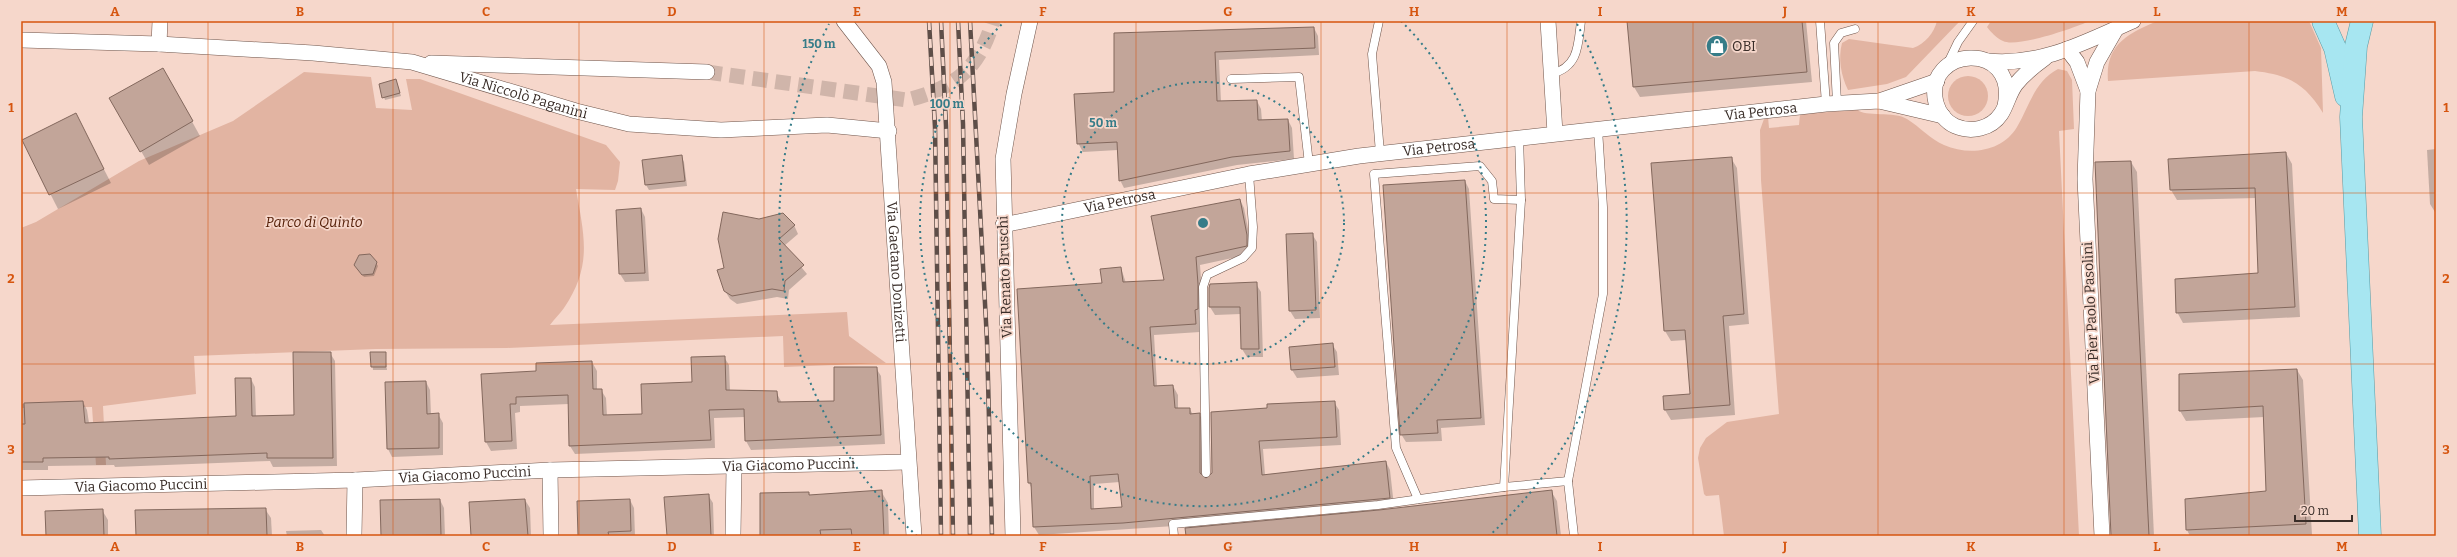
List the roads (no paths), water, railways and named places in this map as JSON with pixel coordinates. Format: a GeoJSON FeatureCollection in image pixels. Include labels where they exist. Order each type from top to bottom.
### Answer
{"type":"FeatureCollection","features":[{"type":"Feature","properties":{"kind":"main road"},"geometry":{"type":"LineString","coordinates":[[2323,21],[2334,48],[2350,117]]}},
{"type":"Feature","properties":{"kind":"main road"},"geometry":{"type":"LineString","coordinates":[[2362,21],[2356,46],[2350,117],[2370,536]]}},
{"type":"Feature","properties":{"kind":"street"},"geometry":{"type":"LineString","coordinates":[[159,44],[160,21]]}},
{"type":"Feature","properties":{"kind":"street","name":"Via Gaetano Donizetti"},"geometry":{"type":"LineString","coordinates":[[844,21],[882,73],[888,131],[908,462],[914,536]]}},
{"type":"Feature","properties":{"kind":"street","name":"Via Renato Bruschi"},"geometry":{"type":"LineString","coordinates":[[1013,536],[1002,160],[1014,94],[1030,21]]}},
{"type":"Feature","properties":{"kind":"street"},"geometry":{"type":"LineString","coordinates":[[1548,21],[1555,133]]}},
{"type":"Feature","properties":{"kind":"street","name":"Via Petrosa"},"geometry":{"type":"LineString","coordinates":[[1942,116],[1935,97],[1937,81],[1945,68],[1963,58],[1976,58],[1988,61],[2012,63],[2045,58],[2133,21]]}},
{"type":"Feature","properties":{"kind":"street","name":"Via Pier Paolo Pasolini"},"geometry":{"type":"LineString","coordinates":[[2102,536],[2085,179],[2088,91],[2097,62],[2116,29]]}},
{"type":"Feature","properties":{"kind":"street","name":"Via Niccolò Paganini"},"geometry":{"type":"LineString","coordinates":[[21,40],[159,44],[313,53],[412,62],[569,110],[629,124],[721,130],[827,125],[888,131]]}},
{"type":"Feature","properties":{"kind":"street","name":"Via Pier Paolo Pasolini"},"geometry":{"type":"LineString","coordinates":[[2067,49],[2078,62],[2088,91]]}},
{"type":"Feature","properties":{"kind":"street","name":"Via Petrosa"},"geometry":{"type":"LineString","coordinates":[[1003,225],[1249,174],[1380,153],[1831,104],[1879,102],[1942,116],[1959,128],[1980,129],[1994,122],[2005,106],[2014,86],[2045,58]]}},
{"type":"Feature","properties":{"kind":"street"},"geometry":{"type":"LineString","coordinates":[[1988,61],[1995,66],[2005,79],[2007,95],[2005,106]]}},
{"type":"Feature","properties":{"kind":"street"},"geometry":{"type":"LineString","coordinates":[[412,62],[707,72]]}},
{"type":"Feature","properties":{"kind":"street","name":"Via Petrosa"},"geometry":{"type":"LineString","coordinates":[[1879,102],[1937,81]]}},
{"type":"Feature","properties":{"kind":"street","name":"Via Giacomo Puccini"},"geometry":{"type":"LineString","coordinates":[[21,488],[355,480],[550,470],[908,462]]}},
{"type":"Feature","properties":{"kind":"street"},"geometry":{"type":"LineString","coordinates":[[733,536],[734,467]]}},
{"type":"Feature","properties":{"kind":"street"},"geometry":{"type":"LineString","coordinates":[[550,470],[551,536]]}},
{"type":"Feature","properties":{"kind":"street"},"geometry":{"type":"LineString","coordinates":[[354,536],[355,480]]}},
{"type":"Feature","properties":{"kind":"lane"},"geometry":{"type":"LineString","coordinates":[[1379,21],[1372,54],[1380,153]]}},
{"type":"Feature","properties":{"kind":"lane"},"geometry":{"type":"LineString","coordinates":[[1551,74],[1569,67],[1575,56],[1581,21]]}},
{"type":"Feature","properties":{"kind":"lane"},"geometry":{"type":"LineString","coordinates":[[1820,21],[1831,104]]}},
{"type":"Feature","properties":{"kind":"lane"},"geometry":{"type":"LineString","coordinates":[[1945,68],[1958,42],[1973,21]]}},
{"type":"Feature","properties":{"kind":"lane"},"geometry":{"type":"LineString","coordinates":[[1831,104],[1834,43],[1841,33],[1855,29]]}},
{"type":"Feature","properties":{"kind":"lane"},"geometry":{"type":"LineString","coordinates":[[1230,79],[1299,77],[1310,164]]}},
{"type":"Feature","properties":{"kind":"lane"},"geometry":{"type":"LineString","coordinates":[[1574,536],[1568,481],[1602,294],[1603,207],[1598,129]]}},
{"type":"Feature","properties":{"kind":"lane"},"geometry":{"type":"LineString","coordinates":[[1504,487],[1521,200],[1519,137]]}},
{"type":"Feature","properties":{"kind":"lane"},"geometry":{"type":"LineString","coordinates":[[1418,499],[1396,448],[1374,174],[1480,166],[1492,181],[1494,200],[1521,200]]}},
{"type":"Feature","properties":{"kind":"lane"},"geometry":{"type":"LineString","coordinates":[[1206,473],[1203,287],[1207,275],[1243,258],[1252,248],[1253,227],[1249,174]]}},
{"type":"Feature","properties":{"kind":"lane"},"geometry":{"type":"LineString","coordinates":[[1174,536],[1173,524],[1418,499],[1504,487],[1568,481]]}},
{"type":"Feature","properties":{"kind":"tunnel"},"geometry":{"type":"LineString","coordinates":[[707,72],[907,100],[939,89],[963,74],[980,52],[993,21]]}},
{"type":"Feature","properties":{"kind":"railway"},"geometry":{"type":"LineString","coordinates":[[929,21],[935,127],[941,536]]}},
{"type":"Feature","properties":{"kind":"railway"},"geometry":{"type":"LineString","coordinates":[[941,21],[946,126],[953,536]]}},
{"type":"Feature","properties":{"kind":"railway"},"geometry":{"type":"LineString","coordinates":[[958,21],[963,124],[970,536]]}},
{"type":"Feature","properties":{"kind":"railway"},"geometry":{"type":"LineString","coordinates":[[970,21],[987,341],[992,536]]}},
{"type":"Feature","properties":{"kind":"place","name":"OBI"},"geometry":{"type":"Point","coordinates":[1717,46]}},
{"type":"Feature","properties":{"kind":"park label","name":"Parco di Quinto"},"geometry":{"type":"Point","coordinates":[314,222]}}]}
